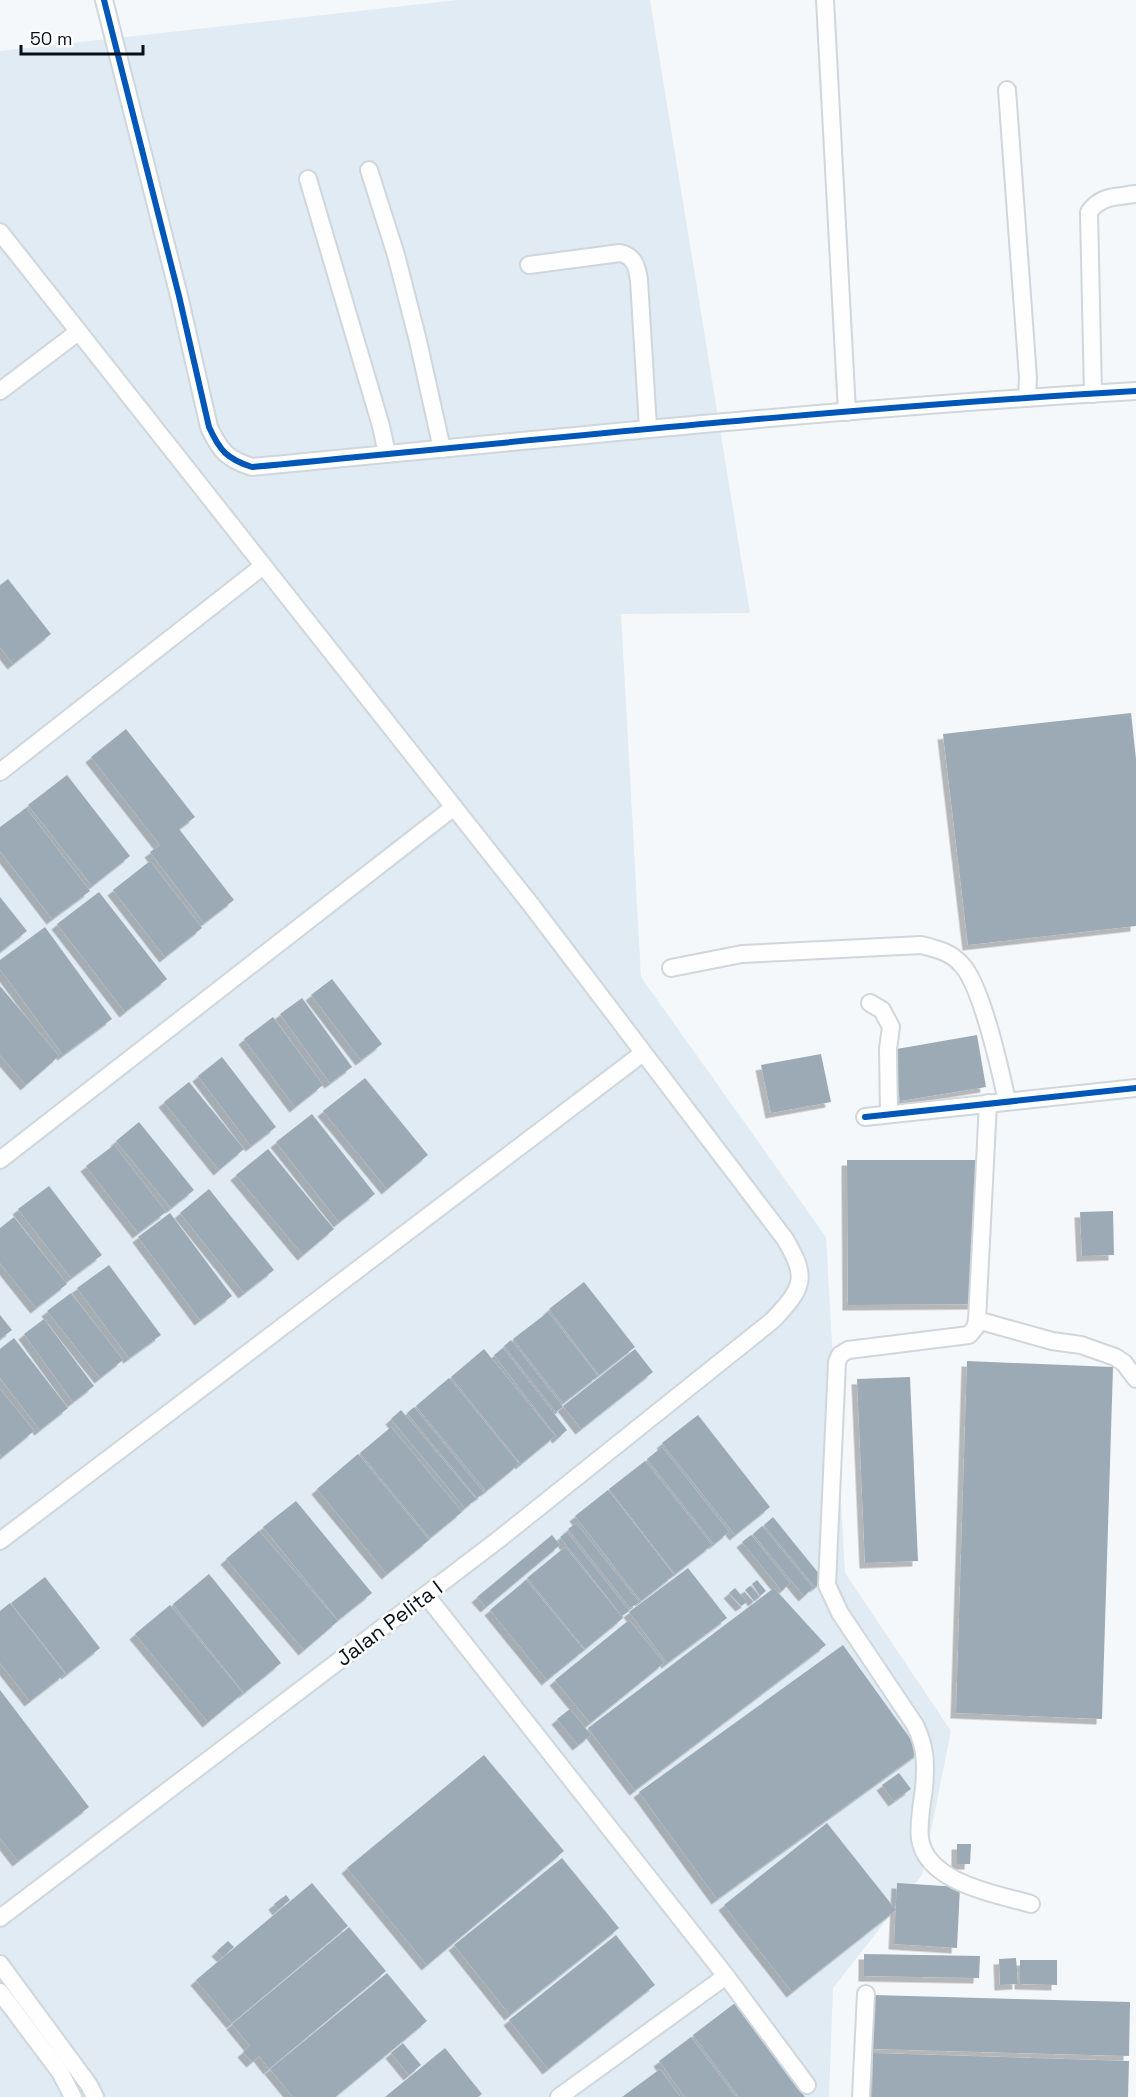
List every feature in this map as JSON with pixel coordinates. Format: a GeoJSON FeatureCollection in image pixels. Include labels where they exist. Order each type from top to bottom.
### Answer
{"type":"FeatureCollection","features":[{"type":"Feature","properties":{"kind":"street"},"geometry":{"type":"LineString","coordinates":[[104,0],[179,296],[209,427],[217,445],[236,462],[252,467],[648,428],[1136,391]]}},
{"type":"Feature","properties":{"kind":"street"},"geometry":{"type":"LineString","coordinates":[[825,0],[848,412]]}},
{"type":"Feature","properties":{"kind":"street"},"geometry":{"type":"LineString","coordinates":[[1007,90],[1028,378],[1027,398]]}},
{"type":"Feature","properties":{"kind":"street"},"geometry":{"type":"LineString","coordinates":[[369,170],[396,255],[442,449]]}},
{"type":"Feature","properties":{"kind":"street"},"geometry":{"type":"LineString","coordinates":[[308,179],[381,426],[387,454]]}},
{"type":"Feature","properties":{"kind":"street"},"geometry":{"type":"LineString","coordinates":[[1093,394],[1089,212],[1096,203],[1104,199],[1136,195]]}},
{"type":"Feature","properties":{"kind":"street","name":"Jalan Pelita I"},"geometry":{"type":"LineString","coordinates":[[0,232],[454,807],[785,1239],[797,1259],[801,1273],[799,1286],[788,1304],[773,1320],[426,1595],[0,1918]]}},
{"type":"Feature","properties":{"kind":"street"},"geometry":{"type":"LineString","coordinates":[[529,265],[620,253],[626,254],[635,262],[639,280],[648,428]]}},
{"type":"Feature","properties":{"kind":"street"},"geometry":{"type":"LineString","coordinates":[[0,392],[78,332]]}},
{"type":"Feature","properties":{"kind":"street"},"geometry":{"type":"LineString","coordinates":[[0,771],[263,566]]}},
{"type":"Feature","properties":{"kind":"street"},"geometry":{"type":"LineString","coordinates":[[0,1160],[454,807]]}},
{"type":"Feature","properties":{"kind":"street"},"geometry":{"type":"LineString","coordinates":[[671,968],[742,954],[921,945],[949,953],[962,964],[972,978],[1001,1073],[1007,1101]]}},
{"type":"Feature","properties":{"kind":"street"},"geometry":{"type":"LineString","coordinates":[[870,1003],[882,1010],[891,1027],[888,1049],[889,1114]]}},
{"type":"Feature","properties":{"kind":"street"},"geometry":{"type":"LineString","coordinates":[[0,1541],[643,1053]]}},
{"type":"Feature","properties":{"kind":"street"},"geometry":{"type":"LineString","coordinates":[[865,1117],[1136,1088]]}},
{"type":"Feature","properties":{"kind":"street"},"geometry":{"type":"LineString","coordinates":[[988,1103],[975,1329],[969,1335],[848,1350],[840,1355],[837,1362],[827,1585],[840,1613],[922,1738],[926,1753],[920,1838],[926,1855],[946,1874],[967,1886],[1031,1904]]}},
{"type":"Feature","properties":{"kind":"street"},"geometry":{"type":"LineString","coordinates":[[977,1320],[1052,1341],[1081,1345],[1115,1357],[1124,1363],[1136,1379]]}},
{"type":"Feature","properties":{"kind":"street"},"geometry":{"type":"LineString","coordinates":[[426,1595],[726,1976],[807,2085]]}},
{"type":"Feature","properties":{"kind":"street"},"geometry":{"type":"LineString","coordinates":[[0,1964],[89,2085],[95,2097]]}},
{"type":"Feature","properties":{"kind":"street"},"geometry":{"type":"LineString","coordinates":[[559,2097],[726,1976]]}},
{"type":"Feature","properties":{"kind":"street"},"geometry":{"type":"LineString","coordinates":[[0,1992],[60,2072],[73,2097]]}},
{"type":"Feature","properties":{"kind":"street"},"geometry":{"type":"LineString","coordinates":[[861,2097],[866,1994]]}},
{"type":"Feature","properties":{"kind":"shaded area"},"geometry":{"type":"Polygon","coordinates":[[[457,0],[650,0],[750,613],[621,614],[641,977],[826,1237],[845,1573],[951,1731],[922,1875],[833,1988],[829,2097],[0,2097],[0,51],[457,0]]]}},
{"type":"Feature","properties":{"kind":"building"},"geometry":{"type":"Polygon","coordinates":[[[8,579],[51,634],[13,664],[0,647],[0,585],[8,579]]]}},
{"type":"Feature","properties":{"kind":"building"},"geometry":{"type":"Polygon","coordinates":[[[1131,713],[1136,759],[1136,926],[968,945],[943,734],[1131,713]]]}},
{"type":"Feature","properties":{"kind":"building"},"geometry":{"type":"Polygon","coordinates":[[[126,729],[195,817],[179,829],[234,900],[204,923],[150,852],[160,845],[91,757],[126,729]]]}},
{"type":"Feature","properties":{"kind":"building"},"geometry":{"type":"Polygon","coordinates":[[[67,775],[130,856],[92,886],[28,805],[67,775]]]}},
{"type":"Feature","properties":{"kind":"building"},"geometry":{"type":"Polygon","coordinates":[[[26,808],[90,891],[52,919],[0,851],[0,827],[26,808]]]}},
{"type":"Feature","properties":{"kind":"building"},"geometry":{"type":"Polygon","coordinates":[[[150,861],[202,928],[165,957],[113,890],[150,861]]]}},
{"type":"Feature","properties":{"kind":"building"},"geometry":{"type":"Polygon","coordinates":[[[99,892],[167,979],[125,1012],[57,924],[99,892]]]}},
{"type":"Feature","properties":{"kind":"building"},"geometry":{"type":"Polygon","coordinates":[[[0,897],[27,931],[0,952],[0,897]]]}},
{"type":"Feature","properties":{"kind":"building"},"geometry":{"type":"Polygon","coordinates":[[[45,927],[112,1019],[63,1055],[0,969],[0,960],[45,927]]]}},
{"type":"Feature","properties":{"kind":"building"},"geometry":{"type":"Polygon","coordinates":[[[332,979],[382,1044],[361,1060],[311,995],[332,979]]]}},
{"type":"Feature","properties":{"kind":"building"},"geometry":{"type":"Polygon","coordinates":[[[0,986],[59,1056],[26,1085],[0,1055],[0,986]]]}},
{"type":"Feature","properties":{"kind":"building"},"geometry":{"type":"Polygon","coordinates":[[[302,998],[352,1067],[330,1083],[280,1014],[302,998]]]}},
{"type":"Feature","properties":{"kind":"building"},"geometry":{"type":"Polygon","coordinates":[[[273,1017],[323,1085],[295,1107],[244,1039],[273,1017]]]}},
{"type":"Feature","properties":{"kind":"building"},"geometry":{"type":"Polygon","coordinates":[[[977,1035],[986,1087],[900,1101],[891,1050],[977,1035]]]}},
{"type":"Feature","properties":{"kind":"building"},"geometry":{"type":"Polygon","coordinates":[[[821,1054],[831,1102],[771,1113],[761,1065],[821,1054]]]}},
{"type":"Feature","properties":{"kind":"building"},"geometry":{"type":"Polygon","coordinates":[[[222,1057],[276,1127],[251,1146],[198,1076],[222,1057]]]}},
{"type":"Feature","properties":{"kind":"building"},"geometry":{"type":"Polygon","coordinates":[[[365,1078],[428,1155],[387,1189],[323,1111],[365,1078]]]}},
{"type":"Feature","properties":{"kind":"building"},"geometry":{"type":"Polygon","coordinates":[[[189,1082],[244,1149],[219,1170],[164,1102],[189,1082]]]}},
{"type":"Feature","properties":{"kind":"building"},"geometry":{"type":"Polygon","coordinates":[[[312,1114],[375,1194],[339,1222],[276,1142],[312,1114]]]}},
{"type":"Feature","properties":{"kind":"building"},"geometry":{"type":"Polygon","coordinates":[[[139,1122],[194,1190],[171,1208],[116,1141],[139,1122]]]}},
{"type":"Feature","properties":{"kind":"building"},"geometry":{"type":"Polygon","coordinates":[[[114,1145],[166,1212],[138,1233],[86,1166],[114,1145]]]}},
{"type":"Feature","properties":{"kind":"building"},"geometry":{"type":"Polygon","coordinates":[[[268,1149],[334,1229],[303,1255],[236,1175],[268,1149]]]}},
{"type":"Feature","properties":{"kind":"building"},"geometry":{"type":"Polygon","coordinates":[[[847,1160],[976,1160],[977,1304],[848,1305],[847,1160]]]}},
{"type":"Feature","properties":{"kind":"building"},"geometry":{"type":"Polygon","coordinates":[[[49,1186],[102,1255],[71,1278],[18,1209],[49,1186]]]}},
{"type":"Feature","properties":{"kind":"building"},"geometry":{"type":"Polygon","coordinates":[[[209,1189],[274,1270],[244,1293],[180,1213],[209,1189]]]}},
{"type":"Feature","properties":{"kind":"building"},"geometry":{"type":"Polygon","coordinates":[[[1113,1211],[1114,1255],[1082,1256],[1080,1212],[1113,1211]]]}},
{"type":"Feature","properties":{"kind":"building"},"geometry":{"type":"Polygon","coordinates":[[[170,1213],[232,1296],[200,1320],[138,1237],[170,1213]]]}},
{"type":"Feature","properties":{"kind":"building"},"geometry":{"type":"Polygon","coordinates":[[[14,1217],[67,1284],[36,1308],[0,1263],[0,1228],[14,1217]]]}},
{"type":"Feature","properties":{"kind":"building"},"geometry":{"type":"Polygon","coordinates":[[[109,1265],[161,1335],[129,1358],[77,1288],[109,1265]]]}},
{"type":"Feature","properties":{"kind":"building"},"geometry":{"type":"Polygon","coordinates":[[[584,1282],[635,1347],[599,1375],[549,1309],[584,1282]]]}},
{"type":"Feature","properties":{"kind":"building"},"geometry":{"type":"Polygon","coordinates":[[[71,1293],[123,1360],[100,1378],[47,1311],[71,1293]]]}},
{"type":"Feature","properties":{"kind":"building"},"geometry":{"type":"Polygon","coordinates":[[[548,1312],[598,1376],[563,1403],[513,1339],[548,1312]]]}},
{"type":"Feature","properties":{"kind":"building"},"geometry":{"type":"Polygon","coordinates":[[[0,1315],[12,1330],[0,1339],[0,1315]]]}},
{"type":"Feature","properties":{"kind":"building"},"geometry":{"type":"Polygon","coordinates":[[[44,1319],[94,1386],[73,1402],[24,1334],[44,1319]]]}},
{"type":"Feature","properties":{"kind":"building"},"geometry":{"type":"Polygon","coordinates":[[[14,1338],[68,1408],[40,1430],[0,1378],[0,1349],[14,1338]]]}},
{"type":"Feature","properties":{"kind":"building"},"geometry":{"type":"Polygon","coordinates":[[[511,1340],[563,1407],[556,1412],[504,1346],[511,1340]]]}},
{"type":"Feature","properties":{"kind":"building"},"geometry":{"type":"Polygon","coordinates":[[[503,1348],[567,1430],[558,1438],[494,1355],[503,1348]]]}},
{"type":"Feature","properties":{"kind":"building"},"geometry":{"type":"Polygon","coordinates":[[[484,1349],[555,1436],[521,1464],[451,1377],[484,1349]]]}},
{"type":"Feature","properties":{"kind":"building"},"geometry":{"type":"Polygon","coordinates":[[[635,1349],[653,1372],[581,1429],[563,1406],[635,1349]]]}},
{"type":"Feature","properties":{"kind":"building"},"geometry":{"type":"Polygon","coordinates":[[[967,1361],[1113,1367],[1102,1719],[956,1713],[967,1361]]]}},
{"type":"Feature","properties":{"kind":"building"},"geometry":{"type":"Polygon","coordinates":[[[910,1377],[918,1561],[865,1563],[857,1379],[910,1377]]]}},
{"type":"Feature","properties":{"kind":"building"},"geometry":{"type":"Polygon","coordinates":[[[449,1378],[519,1464],[486,1491],[416,1406],[449,1378]]]}},
{"type":"Feature","properties":{"kind":"building"},"geometry":{"type":"Polygon","coordinates":[[[0,1389],[34,1431],[2,1457],[0,1454],[0,1389]]]}},
{"type":"Feature","properties":{"kind":"building"},"geometry":{"type":"Polygon","coordinates":[[[414,1407],[484,1493],[477,1498],[407,1413],[414,1407]]]}},
{"type":"Feature","properties":{"kind":"building"},"geometry":{"type":"Polygon","coordinates":[[[401,1410],[476,1499],[465,1508],[391,1419],[401,1410]]]}},
{"type":"Feature","properties":{"kind":"building"},"geometry":{"type":"Polygon","coordinates":[[[698,1415],[770,1507],[735,1535],[662,1443],[698,1415]]]}},
{"type":"Feature","properties":{"kind":"building"},"geometry":{"type":"Polygon","coordinates":[[[391,1427],[462,1512],[430,1538],[360,1453],[391,1427]]]}},
{"type":"Feature","properties":{"kind":"building"},"geometry":{"type":"Polygon","coordinates":[[[662,1447],[729,1532],[714,1544],[647,1459],[662,1447]]]}},
{"type":"Feature","properties":{"kind":"building"},"geometry":{"type":"Polygon","coordinates":[[[358,1454],[429,1540],[387,1574],[317,1489],[358,1454]]]}},
{"type":"Feature","properties":{"kind":"building"},"geometry":{"type":"Polygon","coordinates":[[[645,1461],[712,1545],[675,1574],[609,1489],[645,1461]]]}},
{"type":"Feature","properties":{"kind":"building"},"geometry":{"type":"Polygon","coordinates":[[[608,1490],[674,1575],[641,1601],[575,1516],[608,1490]]]}},
{"type":"Feature","properties":{"kind":"building"},"geometry":{"type":"Polygon","coordinates":[[[296,1501],[372,1593],[338,1620],[263,1527],[296,1501]]]}},
{"type":"Feature","properties":{"kind":"building"},"geometry":{"type":"Polygon","coordinates":[[[773,1517],[824,1580],[815,1587],[764,1525],[773,1517]]]}},
{"type":"Feature","properties":{"kind":"building"},"geometry":{"type":"Polygon","coordinates":[[[576,1523],[639,1602],[630,1608],[568,1529],[576,1523]]]}},
{"type":"Feature","properties":{"kind":"building"},"geometry":{"type":"Polygon","coordinates":[[[762,1526],[813,1588],[804,1596],[753,1534],[762,1526]]]}},
{"type":"Feature","properties":{"kind":"building"},"geometry":{"type":"Polygon","coordinates":[[[259,1531],[338,1621],[304,1650],[226,1559],[259,1531]]]}},
{"type":"Feature","properties":{"kind":"building"},"geometry":{"type":"Polygon","coordinates":[[[567,1532],[629,1611],[622,1616],[560,1537],[567,1532]]]}},
{"type":"Feature","properties":{"kind":"building"},"geometry":{"type":"Polygon","coordinates":[[[552,1535],[560,1545],[486,1607],[477,1597],[552,1535]]]}},
{"type":"Feature","properties":{"kind":"building"},"geometry":{"type":"Polygon","coordinates":[[[751,1535],[790,1583],[782,1591],[742,1542],[751,1535]]]}},
{"type":"Feature","properties":{"kind":"building"},"geometry":{"type":"Polygon","coordinates":[[[565,1547],[623,1618],[585,1649],[527,1578],[565,1547]]]}},
{"type":"Feature","properties":{"kind":"building"},"geometry":{"type":"Polygon","coordinates":[[[688,1568],[727,1618],[667,1663],[629,1612],[688,1568]]]}},
{"type":"Feature","properties":{"kind":"building"},"geometry":{"type":"Polygon","coordinates":[[[209,1574],[281,1663],[244,1693],[173,1604],[209,1574]]]}},
{"type":"Feature","properties":{"kind":"building"},"geometry":{"type":"Polygon","coordinates":[[[45,1577],[100,1648],[67,1674],[11,1603],[45,1577]]]}},
{"type":"Feature","properties":{"kind":"building"},"geometry":{"type":"Polygon","coordinates":[[[526,1580],[584,1650],[547,1680],[490,1610],[526,1580]]]}},
{"type":"Feature","properties":{"kind":"building"},"geometry":{"type":"Polygon","coordinates":[[[757,1580],[766,1591],[760,1596],[752,1584],[757,1580]]]}},
{"type":"Feature","properties":{"kind":"building"},"geometry":{"type":"Polygon","coordinates":[[[750,1586],[759,1596],[754,1601],[745,1590],[750,1586]]]}},
{"type":"Feature","properties":{"kind":"building"},"geometry":{"type":"Polygon","coordinates":[[[735,1588],[747,1602],[741,1606],[729,1593],[735,1588]]]}},
{"type":"Feature","properties":{"kind":"building"},"geometry":{"type":"Polygon","coordinates":[[[774,1588],[826,1645],[635,1790],[588,1728],[774,1588]]]}},
{"type":"Feature","properties":{"kind":"building"},"geometry":{"type":"Polygon","coordinates":[[[10,1603],[65,1674],[30,1701],[0,1663],[0,1611],[10,1603]]]}},
{"type":"Feature","properties":{"kind":"building"},"geometry":{"type":"Polygon","coordinates":[[[170,1605],[243,1693],[208,1722],[135,1634],[170,1605]]]}},
{"type":"Feature","properties":{"kind":"building"},"geometry":{"type":"Polygon","coordinates":[[[629,1620],[664,1663],[590,1723],[555,1680],[629,1620]]]}},
{"type":"Feature","properties":{"kind":"building"},"geometry":{"type":"Polygon","coordinates":[[[843,1645],[920,1752],[717,1899],[639,1792],[843,1645]]]}},
{"type":"Feature","properties":{"kind":"building"},"geometry":{"type":"Polygon","coordinates":[[[0,1690],[89,1807],[18,1861],[0,1838],[0,1690]]]}},
{"type":"Feature","properties":{"kind":"building"},"geometry":{"type":"Polygon","coordinates":[[[570,1709],[591,1735],[578,1745],[557,1719],[570,1709]]]}},
{"type":"Feature","properties":{"kind":"building"},"geometry":{"type":"Polygon","coordinates":[[[484,1755],[564,1851],[427,1965],[347,1868],[484,1755]]]}},
{"type":"Feature","properties":{"kind":"building"},"geometry":{"type":"Polygon","coordinates":[[[899,1773],[911,1789],[894,1801],[882,1785],[899,1773]]]}},
{"type":"Feature","properties":{"kind":"building"},"geometry":{"type":"Polygon","coordinates":[[[827,1823],[896,1910],[792,1992],[724,1905],[827,1823]]]}},
{"type":"Feature","properties":{"kind":"building"},"geometry":{"type":"Polygon","coordinates":[[[957,1844],[971,1844],[970,1864],[957,1864],[957,1844]]]}},
{"type":"Feature","properties":{"kind":"building"},"geometry":{"type":"Polygon","coordinates":[[[562,1858],[619,1928],[510,2015],[454,1945],[562,1858]]]}},
{"type":"Feature","properties":{"kind":"building"},"geometry":{"type":"Polygon","coordinates":[[[312,1883],[348,1926],[232,2023],[196,1980],[312,1883]]]}},
{"type":"Feature","properties":{"kind":"building"},"geometry":{"type":"Polygon","coordinates":[[[897,1883],[960,1887],[957,1948],[894,1944],[897,1883]]]}},
{"type":"Feature","properties":{"kind":"building"},"geometry":{"type":"Polygon","coordinates":[[[286,1895],[290,1900],[278,1910],[274,1904],[286,1895]]]}},
{"type":"Feature","properties":{"kind":"building"},"geometry":{"type":"Polygon","coordinates":[[[349,1927],[386,1971],[269,2069],[259,2056],[252,2062],[243,2052],[250,2046],[232,2024],[349,1927]]]}},
{"type":"Feature","properties":{"kind":"building"},"geometry":{"type":"Polygon","coordinates":[[[616,1935],[655,1985],[548,2069],[509,2020],[616,1935]]]}},
{"type":"Feature","properties":{"kind":"building"},"geometry":{"type":"Polygon","coordinates":[[[228,1941],[234,1947],[223,1957],[217,1951],[228,1941]]]}},
{"type":"Feature","properties":{"kind":"building"},"geometry":{"type":"Polygon","coordinates":[[[864,1954],[980,1956],[979,1978],[864,1976],[864,1954]]]}},
{"type":"Feature","properties":{"kind":"building"},"geometry":{"type":"Polygon","coordinates":[[[1016,1958],[1018,1984],[1000,1985],[999,1959],[1016,1958]]]}},
{"type":"Feature","properties":{"kind":"building"},"geometry":{"type":"Polygon","coordinates":[[[1020,1960],[1057,1960],[1057,1985],[1020,1984],[1020,1960]]]}},
{"type":"Feature","properties":{"kind":"building"},"geometry":{"type":"Polygon","coordinates":[[[387,1973],[427,2021],[335,2097],[293,2097],[270,2069],[387,1973]]]}},
{"type":"Feature","properties":{"kind":"building"},"geometry":{"type":"Polygon","coordinates":[[[874,1995],[1130,2002],[1129,2056],[873,2049],[874,1995]]]}},
{"type":"Feature","properties":{"kind":"building"},"geometry":{"type":"Polygon","coordinates":[[[735,2003],[805,2097],[739,2097],[693,2035],[735,2003]]]}},
{"type":"Feature","properties":{"kind":"building"},"geometry":{"type":"Polygon","coordinates":[[[691,2037],[736,2097],[685,2097],[659,2061],[691,2037]]]}},
{"type":"Feature","properties":{"kind":"building"},"geometry":{"type":"Polygon","coordinates":[[[403,2043],[421,2065],[409,2075],[391,2053],[403,2043]]]}},
{"type":"Feature","properties":{"kind":"building"},"geometry":{"type":"Polygon","coordinates":[[[445,2048],[482,2094],[478,2097],[385,2097],[445,2048]]]}},
{"type":"Feature","properties":{"kind":"building"},"geometry":{"type":"Polygon","coordinates":[[[873,2053],[1129,2061],[1128,2097],[872,2097],[873,2053]]]}},
{"type":"Feature","properties":{"kind":"building"},"geometry":{"type":"Polygon","coordinates":[[[660,2069],[680,2097],[622,2097],[660,2069]]]}},
{"type":"Feature","properties":{"kind":"cycle path"},"geometry":{"type":"LineString","coordinates":[[104,0],[179,296],[209,427],[225,453],[243,464],[252,467],[804,415],[1136,391]]}},
{"type":"Feature","properties":{"kind":"cycle path"},"geometry":{"type":"LineString","coordinates":[[865,1117],[1136,1088]]}}]}
